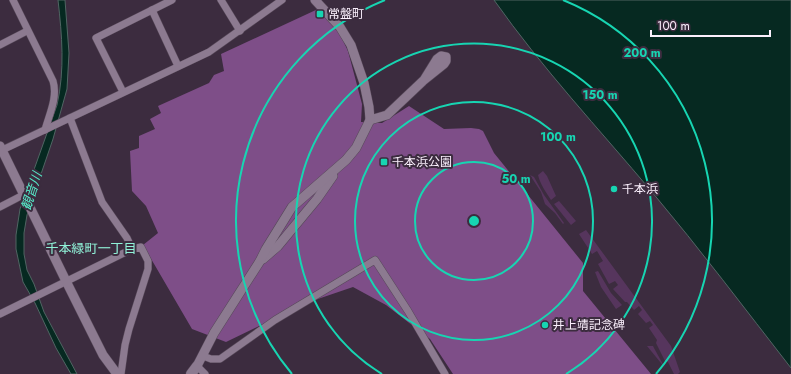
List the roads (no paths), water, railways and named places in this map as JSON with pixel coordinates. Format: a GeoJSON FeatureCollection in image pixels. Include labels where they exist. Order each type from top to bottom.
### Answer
{"type":"FeatureCollection","features":[{"type":"Feature","properties":{"kind":"street"},"geometry":{"type":"LineString","coordinates":[[13,0],[53,81],[55,88],[54,100],[46,129]]}},
{"type":"Feature","properties":{"kind":"street"},"geometry":{"type":"LineString","coordinates":[[123,92],[96,38],[172,0]]}},
{"type":"Feature","properties":{"kind":"street"},"geometry":{"type":"LineString","coordinates":[[221,0],[240,31]]}},
{"type":"Feature","properties":{"kind":"street"},"geometry":{"type":"LineString","coordinates":[[117,374],[103,355],[1,149],[62,122],[215,48],[282,0]]}},
{"type":"Feature","properties":{"kind":"street"},"geometry":{"type":"LineString","coordinates":[[205,374],[194,370],[217,328],[260,261],[292,207],[336,170],[356,148],[370,120],[364,83],[351,45],[340,26],[315,0]]}},
{"type":"Feature","properties":{"kind":"street"},"geometry":{"type":"LineString","coordinates":[[152,10],[178,66]]}},
{"type":"Feature","properties":{"kind":"street"},"geometry":{"type":"LineString","coordinates":[[0,45],[28,31]]}},
{"type":"Feature","properties":{"kind":"street"},"geometry":{"type":"LineString","coordinates":[[370,120],[387,115],[424,80]]}},
{"type":"Feature","properties":{"kind":"street"},"geometry":{"type":"LineString","coordinates":[[70,118],[102,202],[127,238],[132,249]]}},
{"type":"Feature","properties":{"kind":"street"},"geometry":{"type":"LineString","coordinates":[[260,261],[278,246],[317,199],[336,170]]}},
{"type":"Feature","properties":{"kind":"street"},"geometry":{"type":"LineString","coordinates":[[0,207],[24,196]]}},
{"type":"Feature","properties":{"kind":"street"},"geometry":{"type":"LineString","coordinates":[[0,314],[132,249],[141,247],[148,261],[148,269],[129,328],[121,374]]}},
{"type":"Feature","properties":{"kind":"street"},"geometry":{"type":"LineString","coordinates":[[203,356],[211,359],[220,358],[275,320],[375,260],[408,311],[445,374]]}},
{"type":"Feature","properties":{"kind":"water","name":"観音川"},"geometry":{"type":"Polygon","coordinates":[[[58,0],[65,0],[69,53],[67,89],[53,139],[27,215],[24,233],[24,254],[27,270],[34,284],[44,312],[77,374],[71,374],[56,348],[35,303],[23,282],[16,249],[16,235],[20,209],[57,105],[60,92],[62,52],[58,0]]]}},
{"type":"Feature","properties":{"kind":"water"},"geometry":{"type":"Polygon","coordinates":[[[494,0],[791,0],[791,368],[688,235],[531,50],[494,0]]]}},
{"type":"Feature","properties":{"kind":"place","name":"常盤町"},"geometry":{"type":"Point","coordinates":[320,14]}},
{"type":"Feature","properties":{"kind":"place","name":"千本浜公園"},"geometry":{"type":"Point","coordinates":[384,162]}},
{"type":"Feature","properties":{"kind":"place","name":"千本浜"},"geometry":{"type":"Point","coordinates":[614,189]}},
{"type":"Feature","properties":{"kind":"place","name":"井上靖記念碑"},"geometry":{"type":"Point","coordinates":[545,325]}},
{"type":"Feature","properties":{"kind":"district","name":"千本緑町一丁目"},"geometry":{"type":"Point","coordinates":[91,248]}}]}
